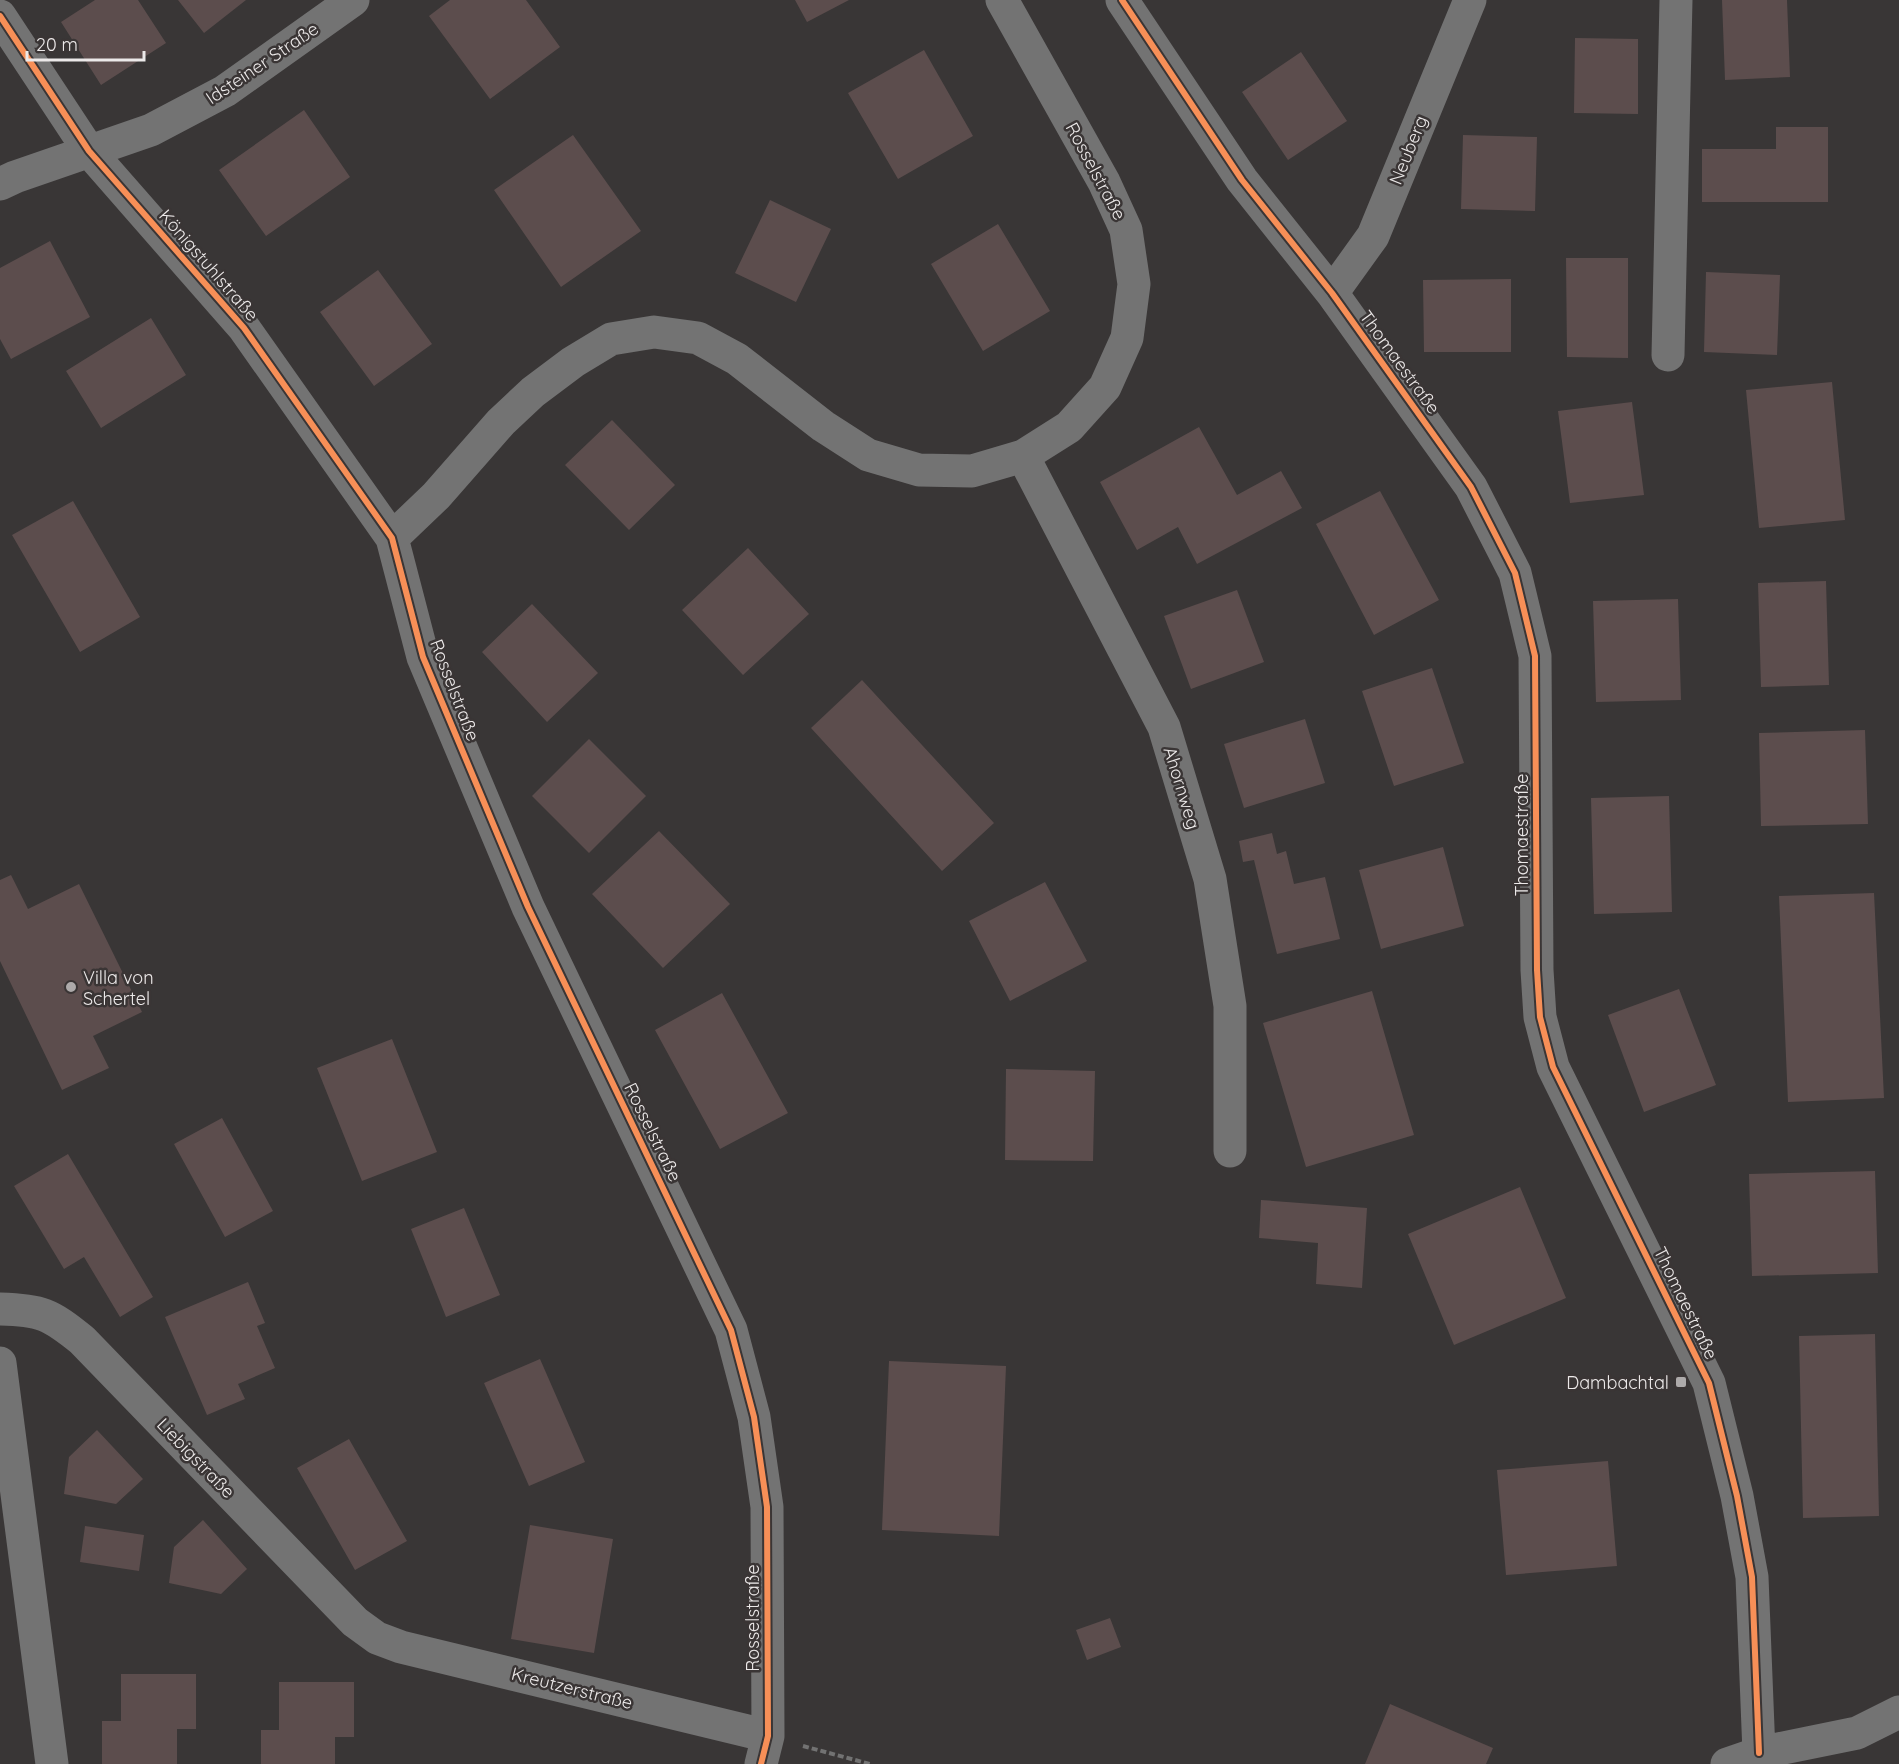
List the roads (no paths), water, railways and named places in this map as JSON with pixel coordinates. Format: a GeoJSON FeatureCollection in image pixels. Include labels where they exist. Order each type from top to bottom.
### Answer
{"type":"FeatureCollection","features":[{"type":"Feature","properties":{"kind":"street","name":"Idsteiner Straße"},"geometry":{"type":"LineString","coordinates":[[0,184],[151,130],[225,91],[352,0]]}},
{"type":"Feature","properties":{"kind":"street","name":"Rosselstraße"},"geometry":{"type":"LineString","coordinates":[[764,1750],[767,1506],[754,1416],[731,1330],[528,907],[423,657],[392,538],[436,496],[501,422],[533,392],[573,362],[611,339],[654,332],[698,338],[737,359],[823,426],[868,455],[919,470],[972,471],[1023,456],[1069,427],[1105,387],[1127,338],[1134,284],[1126,230],[1104,182],[1002,0]]}},
{"type":"Feature","properties":{"kind":"street","name":"Thomaestraße"},"geometry":{"type":"LineString","coordinates":[[1122,0],[1242,180],[1332,292],[1471,487],[1515,573],[1535,656],[1537,970],[1540,1017],[1553,1066],[1709,1383],[1737,1496],[1752,1577],[1759,1753]]}},
{"type":"Feature","properties":{"kind":"street","name":"Neuberg"},"geometry":{"type":"LineString","coordinates":[[1332,292],[1373,236],[1470,0]]}},
{"type":"Feature","properties":{"kind":"street"},"geometry":{"type":"LineString","coordinates":[[1668,355],[1676,0]]}},
{"type":"Feature","properties":{"kind":"street","name":"Königstuhlstraße"},"geometry":{"type":"LineString","coordinates":[[0,15],[89,151],[244,328],[392,538]]}},
{"type":"Feature","properties":{"kind":"street","name":"Ahornweg"},"geometry":{"type":"LineString","coordinates":[[1023,456],[1164,727],[1210,879],[1230,1006],[1230,1151]]}},
{"type":"Feature","properties":{"kind":"street","name":"Liebigstraße"},"geometry":{"type":"LineString","coordinates":[[0,1309],[41,1312],[64,1325],[82,1340],[355,1622],[377,1638]]}},
{"type":"Feature","properties":{"kind":"street"},"geometry":{"type":"LineString","coordinates":[[0,1363],[52,1764]]}},
{"type":"Feature","properties":{"kind":"street","name":"Kreutzerstraße"},"geometry":{"type":"LineString","coordinates":[[377,1638],[401,1647],[764,1750]]}},
{"type":"Feature","properties":{"kind":"street"},"geometry":{"type":"LineString","coordinates":[[1727,1764],[1759,1753],[1857,1733],[1899,1712]]}},
{"type":"Feature","properties":{"kind":"place","name":"Villa von Schertel"},"geometry":{"type":"Point","coordinates":[71,987]}},
{"type":"Feature","properties":{"kind":"place","name":"Dambachtal"},"geometry":{"type":"Point","coordinates":[1681,1382]}}]}
